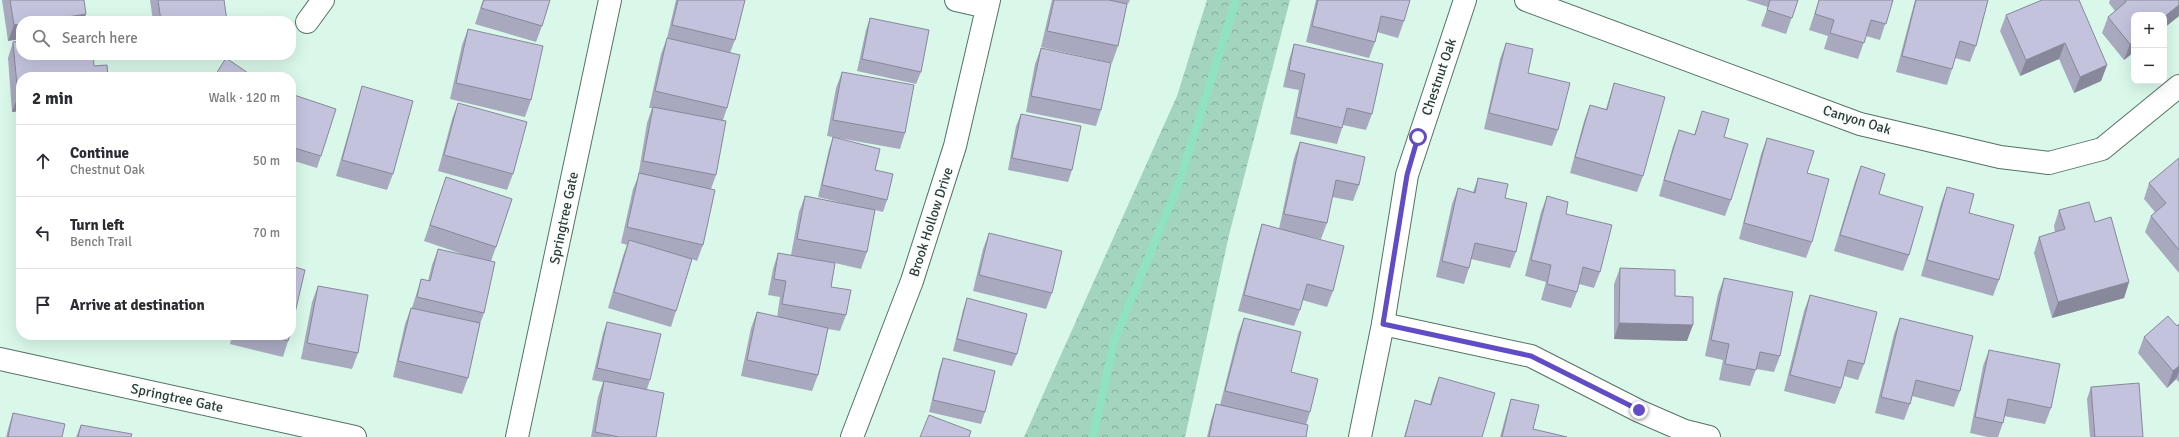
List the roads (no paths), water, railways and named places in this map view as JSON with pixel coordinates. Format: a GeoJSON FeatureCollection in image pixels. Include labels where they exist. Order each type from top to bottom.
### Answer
{"type":"FeatureCollection","features":[{"type":"Feature","properties":{"kind":"street"},"geometry":{"type":"LineString","coordinates":[[307,22],[323,0]]}},
{"type":"Feature","properties":{"kind":"street","name":"Springtree Gate"},"geometry":{"type":"LineString","coordinates":[[518,437],[610,0]]}},
{"type":"Feature","properties":{"kind":"street"},"geometry":{"type":"LineString","coordinates":[[956,0],[988,3]]}},
{"type":"Feature","properties":{"kind":"street","name":"Chestnut Oak"},"geometry":{"type":"LineString","coordinates":[[1360,437],[1383,324],[1407,175],[1465,0]]}},
{"type":"Feature","properties":{"kind":"street","name":"Canyon Oak"},"geometry":{"type":"LineString","coordinates":[[1526,0],[1860,124],[2000,157],[2049,163],[2102,149],[2176,94]]}},
{"type":"Feature","properties":{"kind":"street","name":"Brook Hollow Drive"},"geometry":{"type":"LineString","coordinates":[[852,437],[912,281],[948,169],[988,3]]}},
{"type":"Feature","properties":{"kind":"street"},"geometry":{"type":"LineString","coordinates":[[1383,324],[1531,356],[1639,410],[1685,431],[1709,437]]}},
{"type":"Feature","properties":{"kind":"street","name":"Springtree Gate"},"geometry":{"type":"LineString","coordinates":[[0,359],[355,437]]}},
{"type":"Feature","properties":{"kind":"waterway"},"geometry":{"type":"LineString","coordinates":[[1093,437],[1114,341],[1179,183],[1236,0]]}}]}
